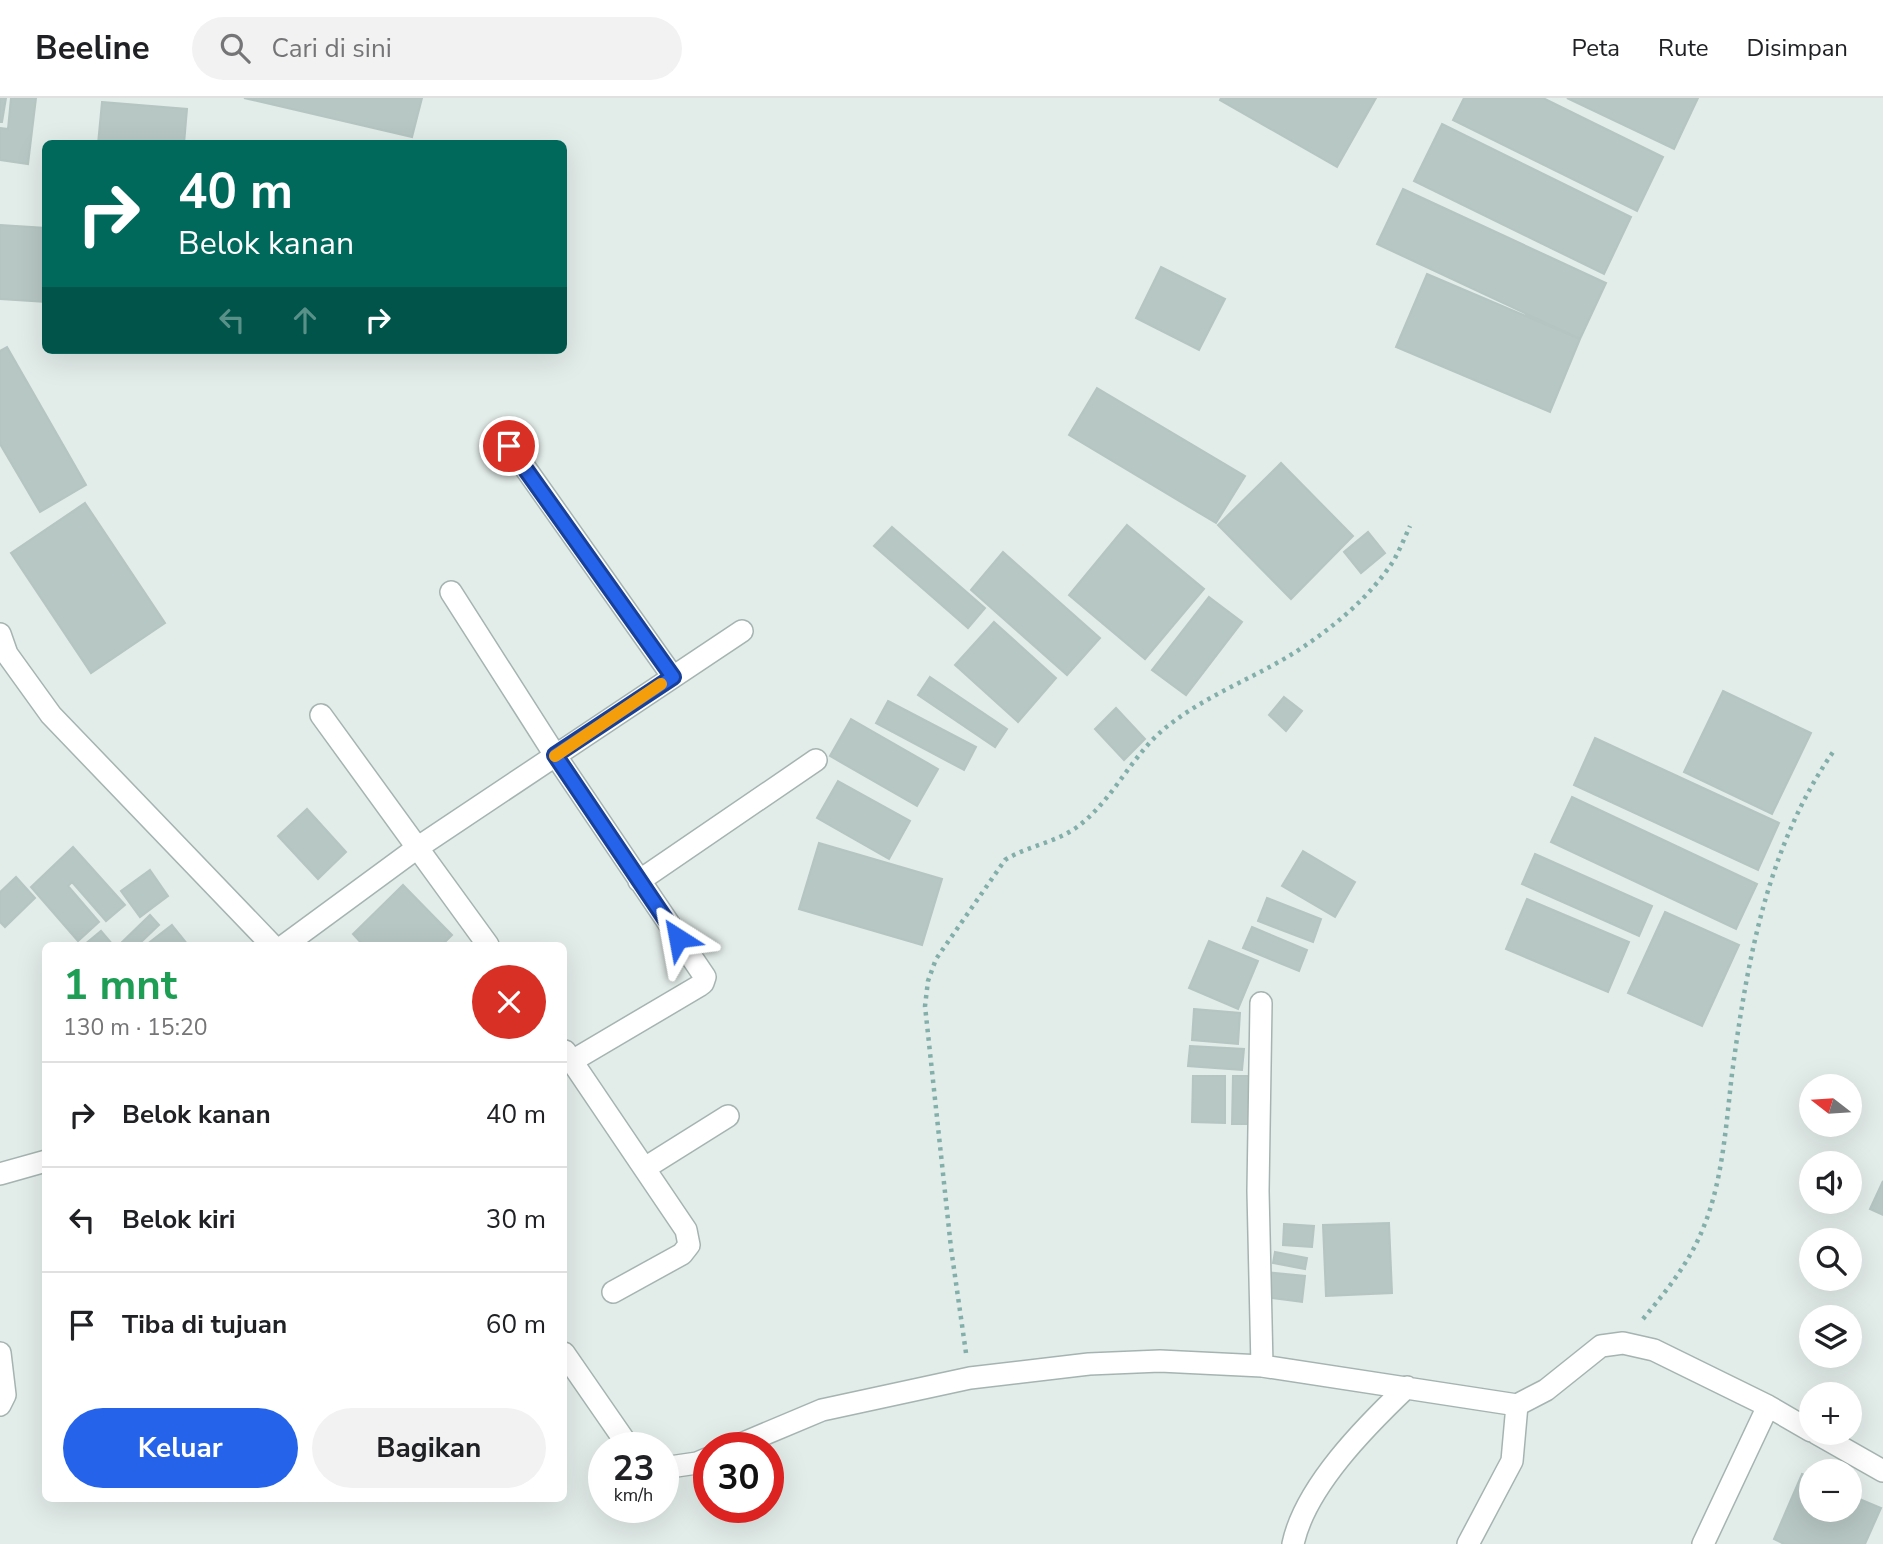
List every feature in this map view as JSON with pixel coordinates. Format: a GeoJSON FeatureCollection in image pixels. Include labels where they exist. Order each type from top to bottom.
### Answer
{"type":"FeatureCollection","features":[{"type":"Feature","properties":{"kind":"street"},"geometry":{"type":"LineString","coordinates":[[509,446],[673,677]]}},
{"type":"Feature","properties":{"kind":"street"},"geometry":{"type":"LineString","coordinates":[[451,592],[555,755],[705,977],[703,983],[568,1055],[686,1230],[689,1245],[682,1254],[612,1292]]}},
{"type":"Feature","properties":{"kind":"street"},"geometry":{"type":"LineString","coordinates":[[289,942],[417,848],[742,631]]}},
{"type":"Feature","properties":{"kind":"street"},"geometry":{"type":"LineString","coordinates":[[0,634],[7,654],[51,715],[269,942]]}},
{"type":"Feature","properties":{"kind":"street"},"geometry":{"type":"LineString","coordinates":[[321,715],[486,942]]}},
{"type":"Feature","properties":{"kind":"street"},"geometry":{"type":"LineString","coordinates":[[639,881],[816,760]]}},
{"type":"Feature","properties":{"kind":"street"},"geometry":{"type":"LineString","coordinates":[[1261,1003],[1258,1191],[1262,1366]]}},
{"type":"Feature","properties":{"kind":"street"},"geometry":{"type":"LineString","coordinates":[[645,1168],[728,1116]]}},
{"type":"Feature","properties":{"kind":"street"},"geometry":{"type":"LineString","coordinates":[[0,1174],[42,1162]]}},
{"type":"Feature","properties":{"kind":"street"},"geometry":{"type":"LineString","coordinates":[[770,1432],[822,1410],[970,1378],[1089,1364],[1136,1362],[1262,1366],[1517,1405],[1546,1390],[1601,1346],[1623,1343],[1654,1350],[1799,1423]]}},
{"type":"Feature","properties":{"kind":"street"},"geometry":{"type":"LineString","coordinates":[[0,1353],[5,1395],[0,1405]]}},
{"type":"Feature","properties":{"kind":"street"},"geometry":{"type":"LineString","coordinates":[[567,1357],[619,1432]]}},
{"type":"Feature","properties":{"kind":"street"},"geometry":{"type":"LineString","coordinates":[[1293,1544],[1296,1527],[1342,1455],[1364,1428],[1406,1387]]}},
{"type":"Feature","properties":{"kind":"street"},"geometry":{"type":"LineString","coordinates":[[1468,1544],[1512,1461],[1517,1405]]}},
{"type":"Feature","properties":{"kind":"street"},"geometry":{"type":"LineString","coordinates":[[1703,1544],[1768,1406]]}},
{"type":"Feature","properties":{"kind":"street"},"geometry":{"type":"LineString","coordinates":[[1837,1445],[1883,1471]]}},
{"type":"Feature","properties":{"kind":"path"},"geometry":{"type":"LineString","coordinates":[[970,1378],[951,1248],[925,1006],[928,981],[936,959],[1005,860],[1018,851],[1055,839],[1076,828],[1097,809],[1130,765],[1167,726],[1196,706],[1290,655],[1345,615],[1394,559],[1410,526]]}},
{"type":"Feature","properties":{"kind":"path"},"geometry":{"type":"LineString","coordinates":[[1623,1343],[1675,1280],[1705,1225],[1720,1167],[1742,1000],[1756,931],[1793,823],[1813,781],[1833,752]]}},
{"type":"Feature","properties":{"kind":"building"},"geometry":{"type":"Polygon","coordinates":[[[0,98],[6,98],[2,122],[0,122],[0,98]]]}},
{"type":"Feature","properties":{"kind":"building"},"geometry":{"type":"Polygon","coordinates":[[[11,98],[36,98],[28,164],[0,160],[0,128],[8,129],[11,98]]]}},
{"type":"Feature","properties":{"kind":"building"},"geometry":{"type":"Polygon","coordinates":[[[244,98],[422,98],[412,137],[244,98]]]}},
{"type":"Feature","properties":{"kind":"building"},"geometry":{"type":"Polygon","coordinates":[[[1376,98],[1337,167],[1220,100],[1376,98]]]}},
{"type":"Feature","properties":{"kind":"building"},"geometry":{"type":"Polygon","coordinates":[[[1464,98],[1543,98],[1663,157],[1637,211],[1453,120],[1464,98]]]}},
{"type":"Feature","properties":{"kind":"building"},"geometry":{"type":"Polygon","coordinates":[[[1567,98],[1698,98],[1674,149],[1567,98]]]}},
{"type":"Feature","properties":{"kind":"building"},"geometry":{"type":"Polygon","coordinates":[[[102,102],[187,109],[184,140],[98,140],[102,102]]]}},
{"type":"Feature","properties":{"kind":"building"},"geometry":{"type":"Polygon","coordinates":[[[1442,124],[1631,217],[1604,274],[1414,181],[1442,124]]]}},
{"type":"Feature","properties":{"kind":"building"},"geometry":{"type":"Polygon","coordinates":[[[1403,189],[1606,283],[1580,339],[1377,244],[1403,189]]]}},
{"type":"Feature","properties":{"kind":"building"},"geometry":{"type":"Polygon","coordinates":[[[0,225],[42,228],[42,302],[0,299],[0,225]]]}},
{"type":"Feature","properties":{"kind":"building"},"geometry":{"type":"Polygon","coordinates":[[[1161,267],[1225,299],[1199,350],[1136,318],[1161,267]]]}},
{"type":"Feature","properties":{"kind":"building"},"geometry":{"type":"Polygon","coordinates":[[[1427,274],[1580,339],[1550,412],[1396,347],[1427,274]]]}},
{"type":"Feature","properties":{"kind":"building"},"geometry":{"type":"Polygon","coordinates":[[[7,347],[86,485],[40,512],[0,444],[0,351],[7,347]]]}},
{"type":"Feature","properties":{"kind":"building"},"geometry":{"type":"Polygon","coordinates":[[[1097,388],[1245,476],[1216,523],[1069,435],[1097,388]]]}},
{"type":"Feature","properties":{"kind":"building"},"geometry":{"type":"Polygon","coordinates":[[[1281,463],[1353,536],[1291,599],[1218,525],[1281,463]]]}},
{"type":"Feature","properties":{"kind":"building"},"geometry":{"type":"Polygon","coordinates":[[[85,503],[165,623],[91,673],[11,553],[85,503]]]}},
{"type":"Feature","properties":{"kind":"building"},"geometry":{"type":"Polygon","coordinates":[[[1127,525],[1204,589],[1145,659],[1069,595],[1127,525]]]}},
{"type":"Feature","properties":{"kind":"building"},"geometry":{"type":"Polygon","coordinates":[[[892,527],[985,608],[968,628],[874,546],[892,527]]]}},
{"type":"Feature","properties":{"kind":"building"},"geometry":{"type":"Polygon","coordinates":[[[1368,532],[1385,553],[1361,573],[1344,552],[1368,532]]]}},
{"type":"Feature","properties":{"kind":"building"},"geometry":{"type":"Polygon","coordinates":[[[1003,552],[1100,638],[1067,675],[971,590],[1003,552]]]}},
{"type":"Feature","properties":{"kind":"building"},"geometry":{"type":"Polygon","coordinates":[[[1209,597],[1242,622],[1186,695],[1152,670],[1209,597]]]}},
{"type":"Feature","properties":{"kind":"building"},"geometry":{"type":"Polygon","coordinates":[[[994,622],[1056,678],[1018,722],[955,665],[994,622]]]}},
{"type":"Feature","properties":{"kind":"building"},"geometry":{"type":"Polygon","coordinates":[[[930,677],[1007,729],[995,747],[918,695],[930,677]]]}},
{"type":"Feature","properties":{"kind":"building"},"geometry":{"type":"Polygon","coordinates":[[[1723,691],[1811,733],[1772,814],[1684,772],[1723,691]]]}},
{"type":"Feature","properties":{"kind":"building"},"geometry":{"type":"Polygon","coordinates":[[[1284,697],[1302,711],[1286,731],[1269,715],[1284,697]]]}},
{"type":"Feature","properties":{"kind":"building"},"geometry":{"type":"Polygon","coordinates":[[[888,701],[976,747],[964,770],[876,723],[888,701]]]}},
{"type":"Feature","properties":{"kind":"building"},"geometry":{"type":"Polygon","coordinates":[[[1116,708],[1145,739],[1124,760],[1095,729],[1116,708]]]}},
{"type":"Feature","properties":{"kind":"building"},"geometry":{"type":"Polygon","coordinates":[[[851,719],[938,769],[917,806],[830,756],[851,719]]]}},
{"type":"Feature","properties":{"kind":"building"},"geometry":{"type":"Polygon","coordinates":[[[1595,738],[1779,823],[1758,870],[1574,785],[1595,738]]]}},
{"type":"Feature","properties":{"kind":"building"},"geometry":{"type":"Polygon","coordinates":[[[838,781],[910,821],[889,859],[817,818],[838,781]]]}},
{"type":"Feature","properties":{"kind":"building"},"geometry":{"type":"Polygon","coordinates":[[[1572,797],[1757,884],[1736,929],[1551,842],[1572,797]]]}},
{"type":"Feature","properties":{"kind":"building"},"geometry":{"type":"Polygon","coordinates":[[[307,809],[346,852],[318,879],[278,836],[307,809]]]}},
{"type":"Feature","properties":{"kind":"building"},"geometry":{"type":"Polygon","coordinates":[[[819,843],[942,879],[922,945],[799,909],[819,843]]]}},
{"type":"Feature","properties":{"kind":"building"},"geometry":{"type":"Polygon","coordinates":[[[73,847],[125,905],[106,921],[72,882],[68,886],[99,922],[78,941],[31,887],[73,847]]]}},
{"type":"Feature","properties":{"kind":"building"},"geometry":{"type":"Polygon","coordinates":[[[1303,851],[1355,882],[1335,917],[1282,886],[1303,851]]]}},
{"type":"Feature","properties":{"kind":"building"},"geometry":{"type":"Polygon","coordinates":[[[1535,854],[1652,906],[1639,936],[1522,884],[1535,854]]]}},
{"type":"Feature","properties":{"kind":"building"},"geometry":{"type":"Polygon","coordinates":[[[150,870],[168,896],[140,917],[121,891],[150,870]]]}},
{"type":"Feature","properties":{"kind":"building"},"geometry":{"type":"Polygon","coordinates":[[[16,877],[35,898],[5,927],[0,922],[0,892],[16,877]]]}},
{"type":"Feature","properties":{"kind":"building"},"geometry":{"type":"Polygon","coordinates":[[[403,885],[452,935],[445,942],[360,942],[353,934],[403,885]]]}},
{"type":"Feature","properties":{"kind":"building"},"geometry":{"type":"Polygon","coordinates":[[[1267,898],[1321,919],[1313,942],[1258,921],[1267,898]]]}},
{"type":"Feature","properties":{"kind":"building"},"geometry":{"type":"Polygon","coordinates":[[[1527,899],[1629,942],[1608,992],[1506,949],[1527,899]]]}},
{"type":"Feature","properties":{"kind":"building"},"geometry":{"type":"Polygon","coordinates":[[[1665,912],[1739,945],[1702,1026],[1628,993],[1665,912]]]}},
{"type":"Feature","properties":{"kind":"building"},"geometry":{"type":"Polygon","coordinates":[[[150,915],[159,925],[141,942],[122,942],[150,915]]]}},
{"type":"Feature","properties":{"kind":"building"},"geometry":{"type":"Polygon","coordinates":[[[172,925],[186,942],[150,942],[172,925]]]}},
{"type":"Feature","properties":{"kind":"building"},"geometry":{"type":"Polygon","coordinates":[[[1252,927],[1307,950],[1299,971],[1243,948],[1252,927]]]}},
{"type":"Feature","properties":{"kind":"building"},"geometry":{"type":"Polygon","coordinates":[[[101,931],[110,942],[88,942],[101,931]]]}},
{"type":"Feature","properties":{"kind":"building"},"geometry":{"type":"Polygon","coordinates":[[[1209,941],[1258,961],[1238,1009],[1189,988],[1209,941]]]}},
{"type":"Feature","properties":{"kind":"building"},"geometry":{"type":"Polygon","coordinates":[[[1194,1009],[1240,1013],[1238,1044],[1192,1040],[1194,1009]]]}},
{"type":"Feature","properties":{"kind":"building"},"geometry":{"type":"Polygon","coordinates":[[[1190,1046],[1244,1049],[1242,1070],[1188,1066],[1190,1046]]]}},
{"type":"Feature","properties":{"kind":"building"},"geometry":{"type":"Polygon","coordinates":[[[1193,1076],[1225,1076],[1225,1123],[1192,1122],[1193,1076]]]}},
{"type":"Feature","properties":{"kind":"building"},"geometry":{"type":"Polygon","coordinates":[[[1233,1076],[1255,1076],[1255,1124],[1232,1124],[1233,1076]]]}},
{"type":"Feature","properties":{"kind":"building"},"geometry":{"type":"Polygon","coordinates":[[[1883,1181],[1883,1215],[1870,1209],[1883,1181]]]}},
{"type":"Feature","properties":{"kind":"building"},"geometry":{"type":"Polygon","coordinates":[[[1389,1223],[1392,1293],[1326,1296],[1323,1225],[1389,1223]]]}},
{"type":"Feature","properties":{"kind":"building"},"geometry":{"type":"Polygon","coordinates":[[[1284,1224],[1314,1226],[1312,1247],[1283,1245],[1284,1224]]]}},
{"type":"Feature","properties":{"kind":"building"},"geometry":{"type":"Polygon","coordinates":[[[1275,1252],[1307,1258],[1305,1269],[1273,1263],[1275,1252]]]}},
{"type":"Feature","properties":{"kind":"building"},"geometry":{"type":"Polygon","coordinates":[[[1266,1272],[1305,1276],[1302,1302],[1264,1297],[1266,1272]]]}},
{"type":"Feature","properties":{"kind":"building"},"geometry":{"type":"Polygon","coordinates":[[[1799,1481],[1799,1522],[1862,1522],[1862,1500],[1881,1508],[1865,1544],[1784,1544],[1774,1539],[1799,1481]]]}},
{"type":"Feature","properties":{"kind":"slow traffic"},"geometry":{"type":"LineString","coordinates":[[555,756],[661,684]]}},
{"type":"Feature","properties":{"kind":"route"},"geometry":{"type":"LineString","coordinates":[[509,446],[673,677],[555,755],[678,938]]}}]}
